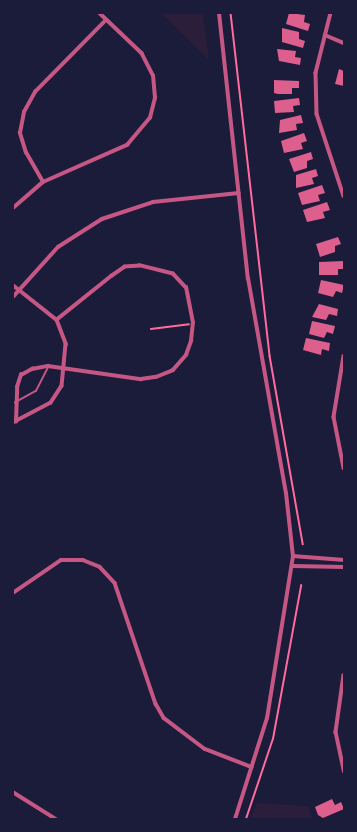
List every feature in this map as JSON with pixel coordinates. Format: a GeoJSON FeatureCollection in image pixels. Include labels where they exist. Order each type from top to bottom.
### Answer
{"type":"FeatureCollection","features":[{"type":"Feature","properties":{"kind":"street"},"geometry":{"type":"LineString","coordinates":[[13,208],[43,182],[127,145],[150,118],[155,98],[153,76],[142,54],[99,13]]}},
{"type":"Feature","properties":{"kind":"street"},"geometry":{"type":"LineString","coordinates":[[219,13],[256,336],[286,493],[293,556],[293,566],[275,680],[252,767],[235,819]]}},
{"type":"Feature","properties":{"kind":"street"},"geometry":{"type":"LineString","coordinates":[[331,13],[316,73],[317,114],[344,196]]}},
{"type":"Feature","properties":{"kind":"street"},"geometry":{"type":"LineString","coordinates":[[43,182],[26,153],[20,133],[24,112],[35,92],[106,20]]}},
{"type":"Feature","properties":{"kind":"street"},"geometry":{"type":"LineString","coordinates":[[325,35],[344,43]]}},
{"type":"Feature","properties":{"kind":"street"},"geometry":{"type":"LineString","coordinates":[[13,297],[58,247],[102,219],[153,202],[239,193]]}},
{"type":"Feature","properties":{"kind":"street"},"geometry":{"type":"LineString","coordinates":[[13,285],[57,320],[66,344],[65,368],[62,386],[51,403],[15,422],[14,403],[21,375],[32,369],[48,366],[65,368],[141,379],[156,377],[173,370],[186,355],[192,323],[186,288],[173,274],[140,266],[125,268],[112,276],[57,320]]}},
{"type":"Feature","properties":{"kind":"street"},"geometry":{"type":"LineString","coordinates":[[344,356],[334,417],[344,468]]}},
{"type":"Feature","properties":{"kind":"street"},"geometry":{"type":"LineString","coordinates":[[293,556],[344,560]]}},
{"type":"Feature","properties":{"kind":"street"},"geometry":{"type":"LineString","coordinates":[[13,593],[61,560],[83,560],[100,567],[115,583],[156,704],[164,718],[205,749],[252,767]]}},
{"type":"Feature","properties":{"kind":"street"},"geometry":{"type":"LineString","coordinates":[[293,566],[344,567]]}},
{"type":"Feature","properties":{"kind":"street"},"geometry":{"type":"LineString","coordinates":[[344,675],[336,732],[344,771]]}},
{"type":"Feature","properties":{"kind":"street"},"geometry":{"type":"LineString","coordinates":[[13,792],[56,819]]}},
{"type":"Feature","properties":{"kind":"lane"},"geometry":{"type":"LineString","coordinates":[[14,403],[36,391],[48,366]]}},
{"type":"Feature","properties":{"kind":"path"},"geometry":{"type":"LineString","coordinates":[[231,13],[270,356],[303,544]]}},
{"type":"Feature","properties":{"kind":"path"},"geometry":{"type":"LineString","coordinates":[[151,329],[192,323]]}},
{"type":"Feature","properties":{"kind":"path"},"geometry":{"type":"LineString","coordinates":[[246,819],[274,739],[301,586]]}},
{"type":"Feature","properties":{"kind":"shaded area"},"geometry":{"type":"Polygon","coordinates":[[[161,13],[203,13],[209,60],[161,13]]]}},
{"type":"Feature","properties":{"kind":"shaded area"},"geometry":{"type":"Polygon","coordinates":[[[257,803],[308,806],[313,819],[250,819],[257,803]]]}},
{"type":"Feature","properties":{"kind":"building"},"geometry":{"type":"Polygon","coordinates":[[[289,13],[305,15],[304,22],[310,24],[308,31],[286,24],[289,13]]]}},
{"type":"Feature","properties":{"kind":"building"},"geometry":{"type":"Polygon","coordinates":[[[282,28],[299,32],[299,39],[305,41],[303,48],[282,42],[282,28]]]}},
{"type":"Feature","properties":{"kind":"building"},"geometry":{"type":"Polygon","coordinates":[[[277,49],[296,51],[295,57],[301,58],[300,65],[279,61],[277,49]]]}},
{"type":"Feature","properties":{"kind":"building"},"geometry":{"type":"Polygon","coordinates":[[[339,69],[344,71],[344,86],[335,84],[339,69]]]}},
{"type":"Feature","properties":{"kind":"building"},"geometry":{"type":"Polygon","coordinates":[[[274,80],[299,81],[299,88],[292,88],[292,94],[274,93],[274,80]]]}},
{"type":"Feature","properties":{"kind":"building"},"geometry":{"type":"Polygon","coordinates":[[[299,98],[300,105],[293,106],[294,112],[275,113],[274,101],[299,98]]]}},
{"type":"Feature","properties":{"kind":"building"},"geometry":{"type":"Polygon","coordinates":[[[301,115],[303,123],[296,124],[297,130],[279,133],[280,120],[301,115]]]}},
{"type":"Feature","properties":{"kind":"building"},"geometry":{"type":"Polygon","coordinates":[[[304,133],[307,141],[301,143],[303,149],[284,153],[281,141],[304,133]]]}},
{"type":"Feature","properties":{"kind":"building"},"geometry":{"type":"Polygon","coordinates":[[[311,152],[313,159],[307,161],[307,168],[294,172],[289,159],[311,152]]]}},
{"type":"Feature","properties":{"kind":"building"},"geometry":{"type":"Polygon","coordinates":[[[316,169],[318,176],[312,178],[314,184],[296,188],[296,175],[316,169]]]}},
{"type":"Feature","properties":{"kind":"building"},"geometry":{"type":"Polygon","coordinates":[[[322,185],[325,193],[318,195],[320,201],[302,205],[298,193],[322,185]]]}},
{"type":"Feature","properties":{"kind":"building"},"geometry":{"type":"Polygon","coordinates":[[[327,202],[330,210],[323,212],[325,218],[307,222],[303,210],[327,202]]]}},
{"type":"Feature","properties":{"kind":"building"},"geometry":{"type":"Polygon","coordinates":[[[338,237],[341,244],[335,246],[335,252],[320,257],[316,244],[338,237]]]}},
{"type":"Feature","properties":{"kind":"building"},"geometry":{"type":"Polygon","coordinates":[[[344,261],[344,269],[338,269],[338,275],[319,275],[319,262],[344,261]]]}},
{"type":"Feature","properties":{"kind":"building"},"geometry":{"type":"Polygon","coordinates":[[[321,280],[344,285],[342,293],[336,291],[333,297],[318,293],[321,280]]]}},
{"type":"Feature","properties":{"kind":"building"},"geometry":{"type":"Polygon","coordinates":[[[319,304],[338,309],[337,316],[329,314],[326,320],[312,317],[319,304]]]}},
{"type":"Feature","properties":{"kind":"building"},"geometry":{"type":"Polygon","coordinates":[[[312,321],[335,326],[333,334],[327,332],[324,338],[309,334],[312,321]]]}},
{"type":"Feature","properties":{"kind":"building"},"geometry":{"type":"Polygon","coordinates":[[[306,338],[330,343],[329,351],[322,349],[321,355],[303,350],[306,338]]]}},
{"type":"Feature","properties":{"kind":"building"},"geometry":{"type":"Polygon","coordinates":[[[332,799],[335,805],[341,802],[344,809],[323,818],[318,815],[315,807],[332,799]]]}}]}
